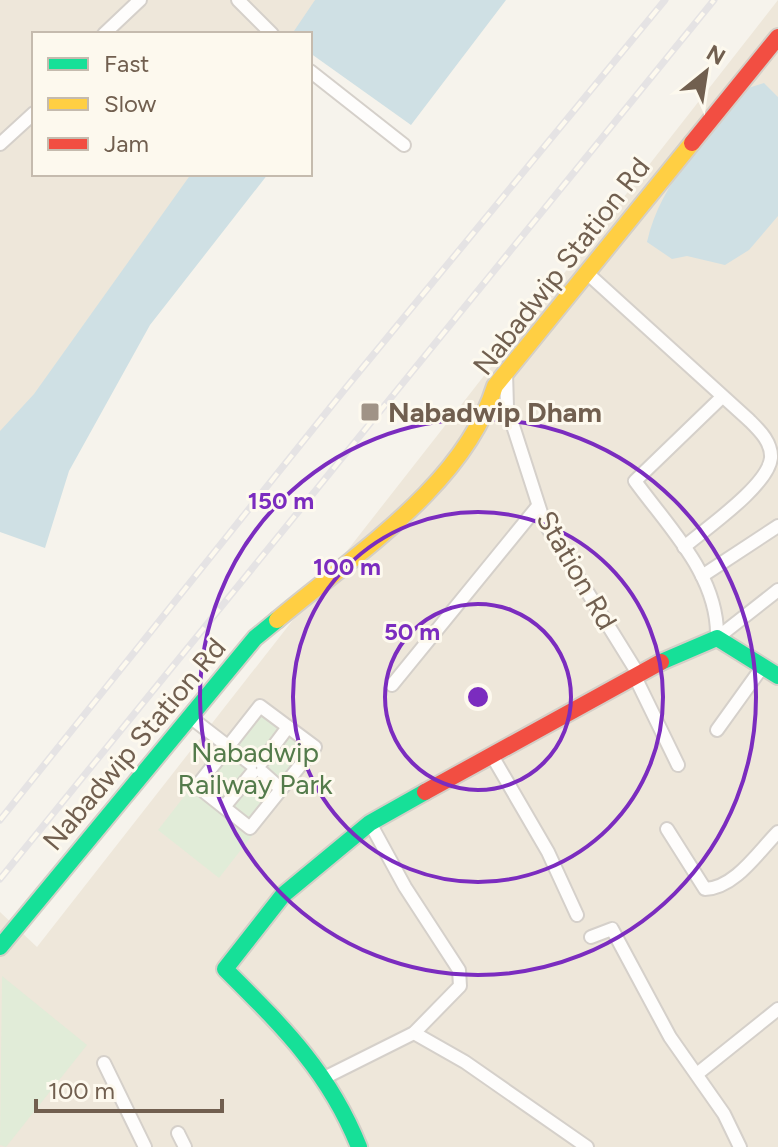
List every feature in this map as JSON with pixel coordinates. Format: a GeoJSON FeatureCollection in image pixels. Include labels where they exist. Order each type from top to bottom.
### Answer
{"type":"FeatureCollection","features":[{"type":"Feature","properties":{"kind":"main road","name":"Nabadwip Station Rd"},"geometry":{"type":"LineString","coordinates":[[0,947],[255,638],[438,484],[486,415],[495,386],[778,37]]}},
{"type":"Feature","properties":{"kind":"main road"},"geometry":{"type":"LineString","coordinates":[[359,1147],[302,1046],[225,969],[283,895],[370,823],[637,672],[717,638],[778,676]]}},
{"type":"Feature","properties":{"kind":"street"},"geometry":{"type":"LineString","coordinates":[[106,32],[140,0]]}},
{"type":"Feature","properties":{"kind":"street"},"geometry":{"type":"LineString","coordinates":[[238,0],[270,32]]}},
{"type":"Feature","properties":{"kind":"street"},"geometry":{"type":"LineString","coordinates":[[312,73],[404,145]]}},
{"type":"Feature","properties":{"kind":"street"},"geometry":{"type":"LineString","coordinates":[[0,144],[32,115]]}},
{"type":"Feature","properties":{"kind":"street"},"geometry":{"type":"LineString","coordinates":[[587,273],[759,431],[770,447],[771,458],[762,478],[684,547]]}},
{"type":"Feature","properties":{"kind":"street","name":"Station Rd"},"geometry":{"type":"LineString","coordinates":[[506,372],[507,407],[544,522],[637,672],[638,683],[678,765]]}},
{"type":"Feature","properties":{"kind":"street"},"geometry":{"type":"LineString","coordinates":[[717,638],[718,615],[702,576],[635,481],[722,397]]}},
{"type":"Feature","properties":{"kind":"street"},"geometry":{"type":"LineString","coordinates":[[392,685],[538,506]]}},
{"type":"Feature","properties":{"kind":"street"},"geometry":{"type":"LineString","coordinates":[[702,576],[778,526]]}},
{"type":"Feature","properties":{"kind":"street"},"geometry":{"type":"LineString","coordinates":[[717,638],[778,590]]}},
{"type":"Feature","properties":{"kind":"street"},"geometry":{"type":"LineString","coordinates":[[717,730],[763,666]]}},
{"type":"Feature","properties":{"kind":"street"},"geometry":{"type":"LineString","coordinates":[[260,706],[315,747],[250,828],[197,786],[228,747],[260,706]]}},
{"type":"Feature","properties":{"kind":"street"},"geometry":{"type":"LineString","coordinates":[[190,717],[281,789]]}},
{"type":"Feature","properties":{"kind":"street"},"geometry":{"type":"LineString","coordinates":[[224,807],[288,727]]}},
{"type":"Feature","properties":{"kind":"street"},"geometry":{"type":"LineString","coordinates":[[491,754],[548,852],[577,915]]}},
{"type":"Feature","properties":{"kind":"street"},"geometry":{"type":"LineString","coordinates":[[322,1079],[414,1033],[438,1012],[460,986],[461,978],[370,823]]}},
{"type":"Feature","properties":{"kind":"street"},"geometry":{"type":"LineString","coordinates":[[667,829],[705,889],[715,888],[733,878],[778,832]]}},
{"type":"Feature","properties":{"kind":"street"},"geometry":{"type":"LineString","coordinates":[[591,937],[612,929],[670,1037],[724,1114],[740,1147]]}},
{"type":"Feature","properties":{"kind":"street"},"geometry":{"type":"LineString","coordinates":[[697,1074],[778,1009]]}},
{"type":"Feature","properties":{"kind":"street"},"geometry":{"type":"LineString","coordinates":[[414,1033],[465,1062],[587,1147]]}},
{"type":"Feature","properties":{"kind":"street"},"geometry":{"type":"LineString","coordinates":[[104,1063],[145,1147]]}},
{"type":"Feature","properties":{"kind":"street"},"geometry":{"type":"LineString","coordinates":[[178,1133],[185,1147]]}},
{"type":"Feature","properties":{"kind":"shaded area"},"geometry":{"type":"Polygon","coordinates":[[[0,0],[353,0],[312,51],[312,32],[32,32],[32,176],[212,176],[0,440],[0,0]]]}},
{"type":"Feature","properties":{"kind":"shaded area"},"geometry":{"type":"Polygon","coordinates":[[[315,0],[506,0],[411,125],[312,54],[312,32],[293,32],[315,0]]]}},
{"type":"Feature","properties":{"kind":"shaded area"},"geometry":{"type":"Polygon","coordinates":[[[778,0],[778,1147],[0,1147],[0,912],[37,947],[778,0]]]}},
{"type":"Feature","properties":{"kind":"shaded area"},"geometry":{"type":"Polygon","coordinates":[[[764,83],[778,97],[778,216],[749,250],[725,265],[687,256],[672,259],[647,242],[663,198],[688,159],[748,88],[764,83]]]}},
{"type":"Feature","properties":{"kind":"shaded area"},"geometry":{"type":"Polygon","coordinates":[[[190,176],[266,176],[150,325],[69,471],[45,548],[0,532],[0,431],[34,394],[190,176]]]}},
{"type":"Feature","properties":{"kind":"green space","name":"Nabadwip Railway Park"},"geometry":{"type":"Polygon","coordinates":[[[259,700],[321,747],[219,878],[158,830],[259,700]]]}},
{"type":"Feature","properties":{"kind":"green space"},"geometry":{"type":"Polygon","coordinates":[[[2,976],[87,1045],[6,1147],[0,1145],[2,976]]]}},
{"type":"Feature","properties":{"kind":"railway"},"geometry":{"type":"LineString","coordinates":[[0,820],[345,389],[665,0]]}},
{"type":"Feature","properties":{"kind":"railway"},"geometry":{"type":"LineString","coordinates":[[0,879],[714,0]]}},
{"type":"Feature","properties":{"kind":"traffic: fast"},"geometry":{"type":"LineString","coordinates":[[0,947],[255,638],[277,620]]}},
{"type":"Feature","properties":{"kind":"traffic: fast"},"geometry":{"type":"LineString","coordinates":[[661,662],[717,638],[778,676]]}},
{"type":"Feature","properties":{"kind":"traffic: fast"},"geometry":{"type":"LineString","coordinates":[[359,1147],[333,1095],[302,1050],[225,969],[283,895],[370,823],[425,792]]}},
{"type":"Feature","properties":{"kind":"traffic: slow"},"geometry":{"type":"LineString","coordinates":[[277,620],[372,544],[433,487],[459,456],[480,422],[495,386],[692,143]]}},
{"type":"Feature","properties":{"kind":"traffic: jam"},"geometry":{"type":"LineString","coordinates":[[692,143],[778,37]]}},
{"type":"Feature","properties":{"kind":"traffic: jam"},"geometry":{"type":"LineString","coordinates":[[425,792],[661,662]]}},
{"type":"Feature","properties":{"kind":"place","name":"Nabadwip Dham"},"geometry":{"type":"Point","coordinates":[370,412]}}]}
